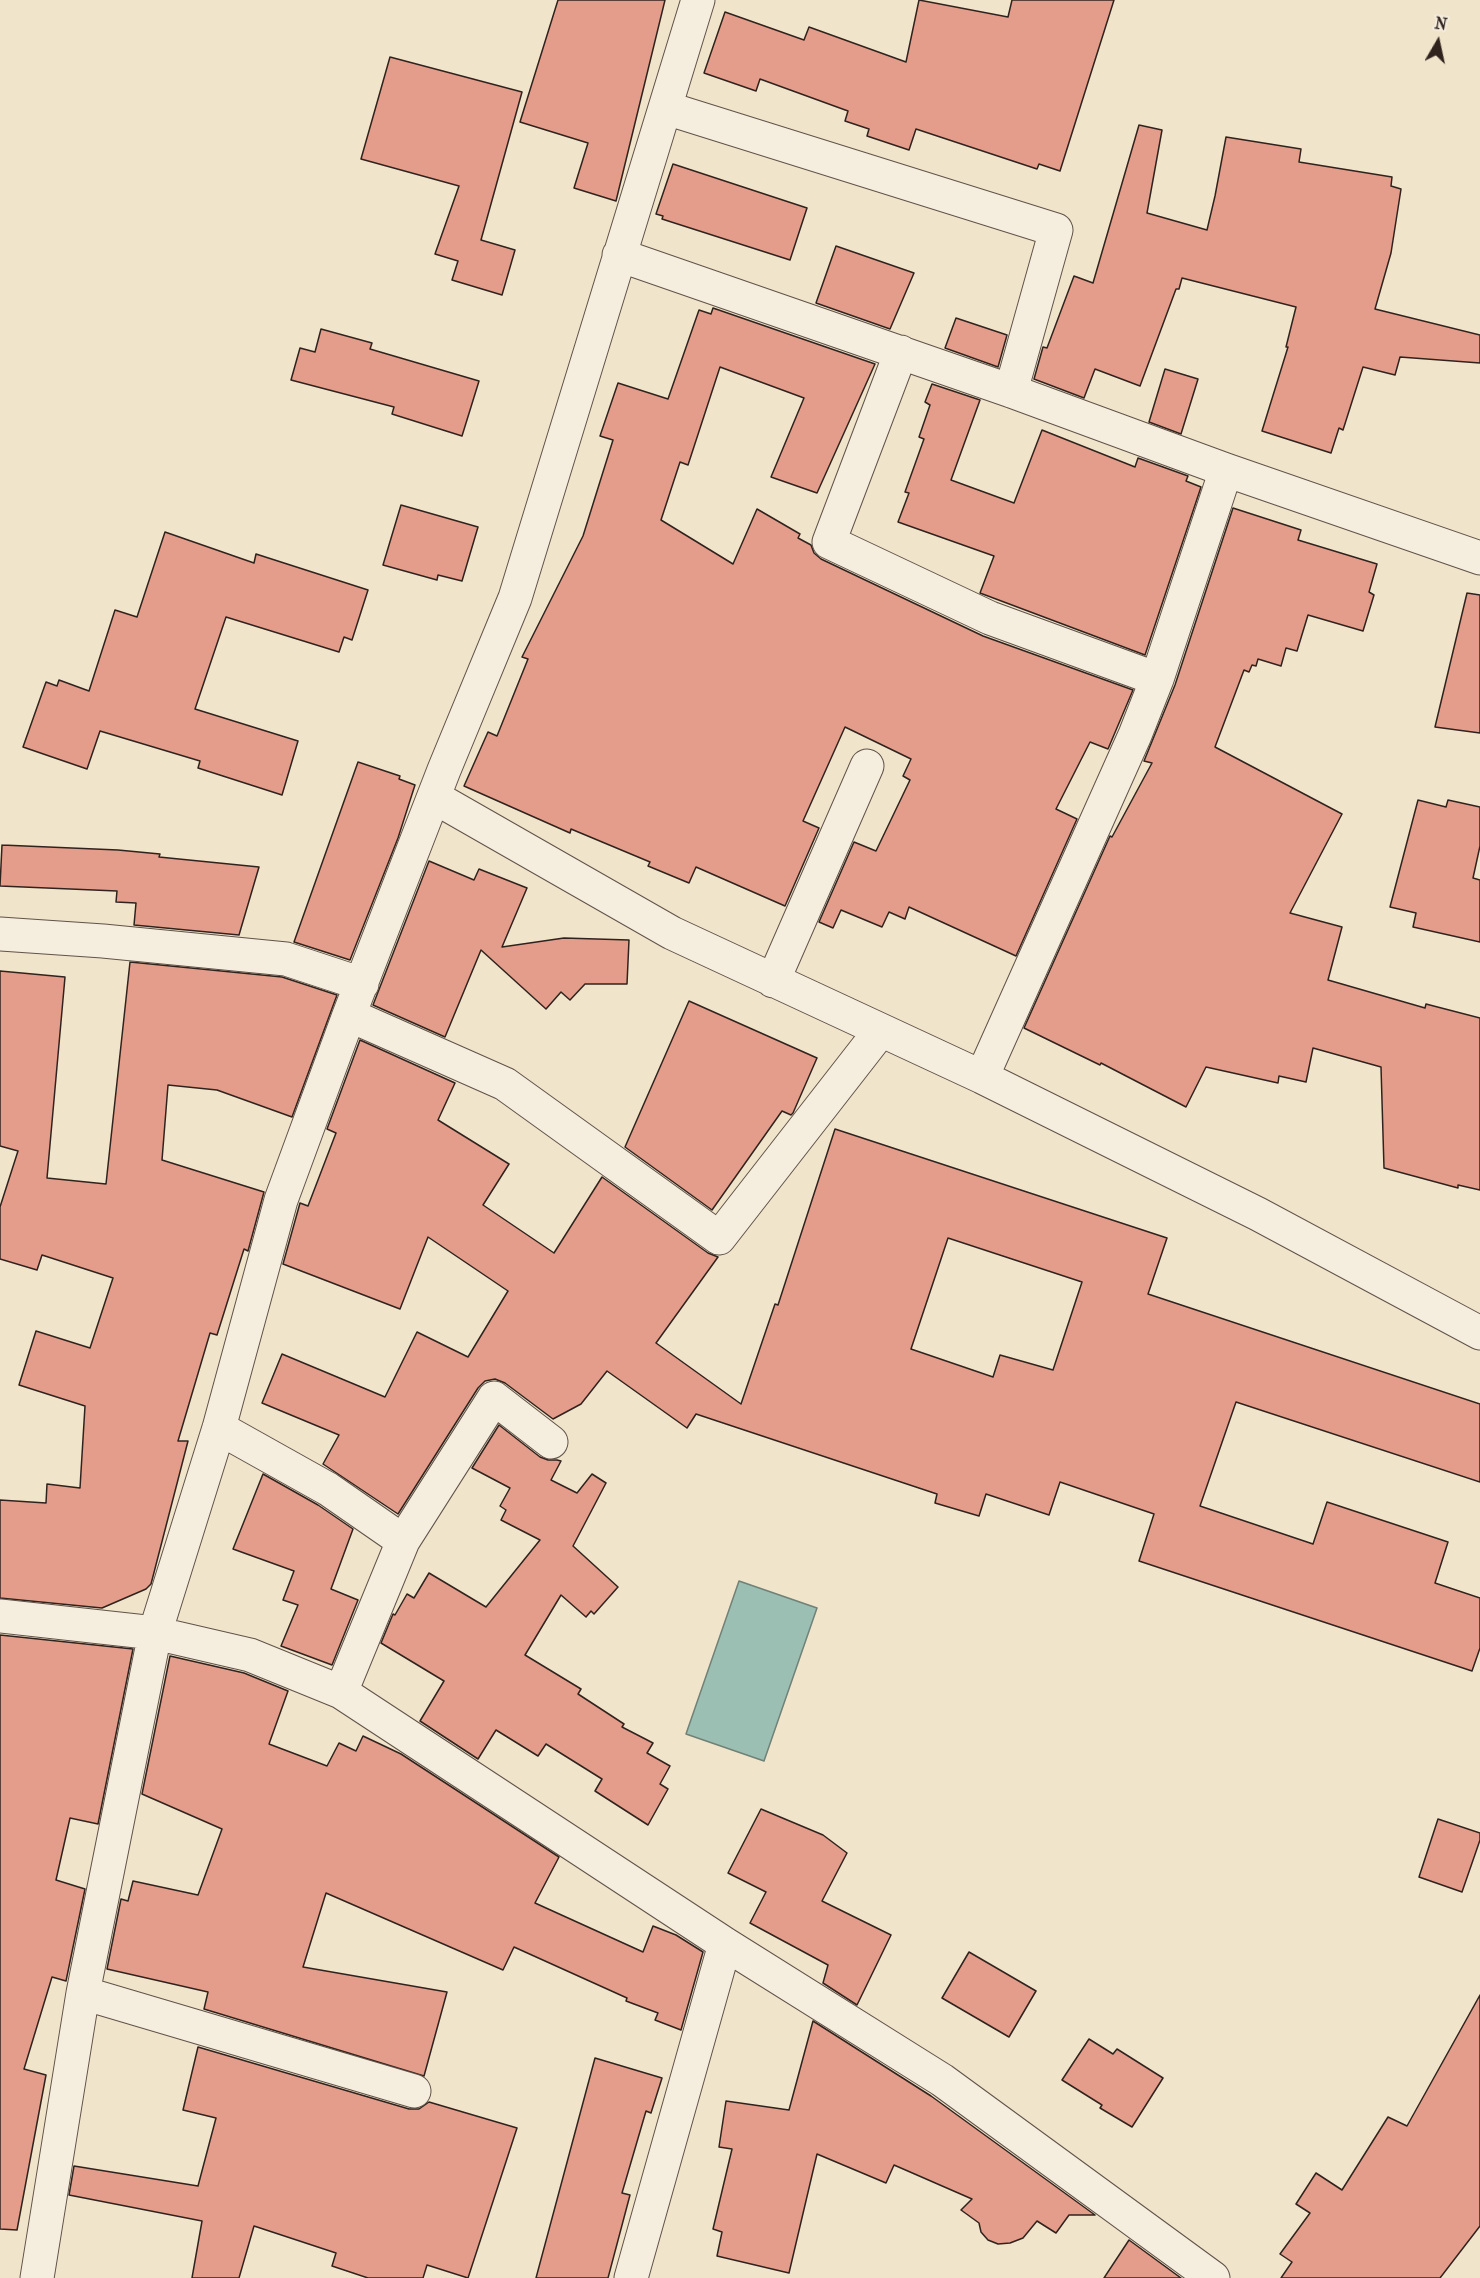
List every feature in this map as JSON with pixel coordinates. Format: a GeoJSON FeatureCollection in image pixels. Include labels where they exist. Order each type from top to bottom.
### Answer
{"type":"FeatureCollection","features":[{"type":"Feature","properties":{"kind":"street"},"geometry":{"type":"LineString","coordinates":[[37,2278],[83,1993],[155,1633],[219,1428],[281,1200],[349,1015],[434,796],[515,598],[698,0]]}},
{"type":"Feature","properties":{"kind":"street"},"geometry":{"type":"LineString","coordinates":[[666,108],[1056,230],[1011,391]]}},
{"type":"Feature","properties":{"kind":"street"},"geometry":{"type":"LineString","coordinates":[[619,255],[901,352],[1226,470],[1480,558]]}},
{"type":"Feature","properties":{"kind":"street"},"geometry":{"type":"LineString","coordinates":[[901,352],[829,542],[990,618],[1157,678]]}},
{"type":"Feature","properties":{"kind":"street"},"geometry":{"type":"LineString","coordinates":[[982,1077],[1135,735],[1157,678],[1226,470]]}},
{"type":"Feature","properties":{"kind":"street"},"geometry":{"type":"LineString","coordinates":[[773,981],[867,766]]}},
{"type":"Feature","properties":{"kind":"street"},"geometry":{"type":"LineString","coordinates":[[434,796],[672,933],[982,1077],[1258,1214],[1480,1333]]}},
{"type":"Feature","properties":{"kind":"street"},"geometry":{"type":"LineString","coordinates":[[0,934],[103,941],[286,959],[362,984]]}},
{"type":"Feature","properties":{"kind":"street"},"geometry":{"type":"LineString","coordinates":[[349,1015],[505,1084],[720,1238],[880,1030]]}},
{"type":"Feature","properties":{"kind":"street"},"geometry":{"type":"LineString","coordinates":[[341,1692],[403,1541],[494,1398],[551,1442]]}},
{"type":"Feature","properties":{"kind":"street"},"geometry":{"type":"LineString","coordinates":[[219,1428],[328,1489],[403,1541]]}},
{"type":"Feature","properties":{"kind":"street"},"geometry":{"type":"LineString","coordinates":[[0,1616],[155,1633],[250,1655],[341,1692],[725,1944],[942,2080],[1197,2273]]}},
{"type":"Feature","properties":{"kind":"street"},"geometry":{"type":"LineString","coordinates":[[632,2278],[725,1944]]}},
{"type":"Feature","properties":{"kind":"street"},"geometry":{"type":"LineString","coordinates":[[83,1993],[414,2091]]}},
{"type":"Feature","properties":{"kind":"water"},"geometry":{"type":"Polygon","coordinates":[[[739,1581],[817,1608],[764,1761],[686,1734],[739,1581]]]}},
{"type":"Feature","properties":{"kind":"building"},"geometry":{"type":"Polygon","coordinates":[[[558,0],[665,0],[616,201],[574,188],[588,143],[520,122],[558,0]]]}},
{"type":"Feature","properties":{"kind":"building"},"geometry":{"type":"Polygon","coordinates":[[[919,0],[1008,17],[1012,0],[1114,0],[1060,171],[1039,164],[1037,169],[916,129],[909,150],[867,136],[869,129],[845,121],[848,111],[760,79],[756,91],[704,73],[725,12],[804,40],[809,27],[906,62],[919,0]]]}},
{"type":"Feature","properties":{"kind":"building"},"geometry":{"type":"Polygon","coordinates":[[[390,57],[522,92],[481,240],[515,250],[502,295],[452,280],[458,261],[435,254],[459,186],[361,159],[390,57]]]}},
{"type":"Feature","properties":{"kind":"building"},"geometry":{"type":"Polygon","coordinates":[[[1139,125],[1162,130],[1147,213],[1207,230],[1226,137],[1301,149],[1299,162],[1392,177],[1391,186],[1401,189],[1391,253],[1375,309],[1480,335],[1480,363],[1400,357],[1395,375],[1363,367],[1343,430],[1339,428],[1331,453],[1262,431],[1288,347],[1286,347],[1296,307],[1182,278],[1140,386],[1095,369],[1084,398],[1034,379],[1043,347],[1047,348],[1074,276],[1093,283],[1139,125]]]}},
{"type":"Feature","properties":{"kind":"building"},"geometry":{"type":"Polygon","coordinates":[[[673,164],[807,208],[790,260],[662,219],[663,216],[656,214],[673,164]]]}},
{"type":"Feature","properties":{"kind":"building"},"geometry":{"type":"Polygon","coordinates":[[[836,246],[914,273],[890,329],[816,303],[836,246]]]}},
{"type":"Feature","properties":{"kind":"building"},"geometry":{"type":"Polygon","coordinates":[[[713,308],[875,364],[817,493],[771,477],[804,398],[720,367],[688,465],[680,462],[661,520],[733,564],[757,509],[800,534],[798,538],[811,545],[814,553],[821,559],[983,636],[1133,690],[1108,749],[1090,742],[1056,809],[1077,819],[1016,956],[909,907],[905,919],[889,912],[882,927],[841,910],[833,928],[819,922],[854,842],[876,851],[910,780],[903,776],[911,759],[845,727],[803,821],[819,828],[785,906],[696,867],[689,883],[648,866],[650,862],[571,829],[570,833],[464,786],[488,732],[497,736],[528,659],[522,657],[583,536],[613,440],[600,436],[618,383],[668,399],[699,310],[711,314],[713,308]]]}},
{"type":"Feature","properties":{"kind":"building"},"geometry":{"type":"Polygon","coordinates":[[[956,318],[1007,335],[998,367],[945,348],[956,318]]]}},
{"type":"Feature","properties":{"kind":"building"},"geometry":{"type":"Polygon","coordinates":[[[321,329],[372,343],[370,349],[479,381],[462,436],[392,414],[394,407],[291,380],[300,348],[315,352],[321,329]]]}},
{"type":"Feature","properties":{"kind":"building"},"geometry":{"type":"Polygon","coordinates":[[[1165,369],[1198,379],[1181,434],[1149,422],[1165,369]]]}},
{"type":"Feature","properties":{"kind":"building"},"geometry":{"type":"Polygon","coordinates":[[[932,384],[980,400],[951,480],[1014,503],[1042,430],[1135,467],[1138,458],[1188,476],[1186,481],[1201,487],[1145,655],[980,593],[994,556],[898,522],[909,493],[905,492],[924,439],[919,437],[930,405],[925,402],[932,384]]]}},
{"type":"Feature","properties":{"kind":"building"},"geometry":{"type":"Polygon","coordinates":[[[401,505],[478,527],[462,581],[438,575],[437,580],[383,565],[401,505]]]}},
{"type":"Feature","properties":{"kind":"building"},"geometry":{"type":"Polygon","coordinates":[[[1233,508],[1301,530],[1298,540],[1377,564],[1369,592],[1374,595],[1363,631],[1308,615],[1297,651],[1286,648],[1281,666],[1258,659],[1256,666],[1252,665],[1249,672],[1244,670],[1215,747],[1342,814],[1290,913],[1342,927],[1328,980],[1425,1008],[1426,1004],[1480,1018],[1480,1190],[1458,1185],[1458,1188],[1384,1168],[1381,1067],[1313,1048],[1306,1082],[1279,1076],[1278,1083],[1206,1067],[1186,1107],[1101,1063],[1100,1065],[1024,1028],[1110,836],[1112,837],[1152,763],[1144,761],[1175,685],[1233,508]]]}},
{"type":"Feature","properties":{"kind":"building"},"geometry":{"type":"Polygon","coordinates":[[[165,532],[254,563],[256,554],[368,590],[352,640],[344,637],[339,652],[226,617],[195,709],[298,741],[282,795],[198,768],[200,761],[100,731],[87,769],[23,747],[46,682],[57,686],[59,680],[89,691],[115,610],[137,617],[165,532]]]}},
{"type":"Feature","properties":{"kind":"building"},"geometry":{"type":"Polygon","coordinates":[[[1467,593],[1480,595],[1480,733],[1435,727],[1467,593]]]}},
{"type":"Feature","properties":{"kind":"building"},"geometry":{"type":"Polygon","coordinates":[[[358,762],[400,776],[399,779],[415,785],[398,838],[350,960],[294,942],[358,762]]]}},
{"type":"Feature","properties":{"kind":"building"},"geometry":{"type":"Polygon","coordinates":[[[1418,800],[1446,807],[1448,800],[1480,807],[1480,846],[1473,878],[1480,880],[1480,942],[1413,927],[1416,913],[1390,907],[1418,800]]]}},
{"type":"Feature","properties":{"kind":"building"},"geometry":{"type":"Polygon","coordinates":[[[2,845],[118,850],[160,854],[159,857],[259,867],[239,935],[134,925],[136,903],[116,902],[117,891],[0,886],[2,845]]]}},
{"type":"Feature","properties":{"kind":"building"},"geometry":{"type":"Polygon","coordinates":[[[429,861],[474,880],[479,869],[527,888],[502,947],[564,938],[629,940],[627,984],[585,984],[570,1000],[561,992],[546,1009],[481,950],[445,1037],[373,1005],[429,861]]]}},
{"type":"Feature","properties":{"kind":"building"},"geometry":{"type":"Polygon","coordinates":[[[130,962],[282,977],[337,995],[292,1117],[217,1090],[168,1085],[162,1160],[264,1192],[248,1251],[244,1249],[217,1335],[210,1333],[178,1441],[188,1441],[151,1584],[146,1589],[102,1608],[0,1598],[0,1500],[46,1503],[47,1484],[80,1488],[85,1406],[19,1385],[36,1331],[90,1348],[113,1278],[42,1255],[37,1270],[0,1259],[0,1207],[18,1151],[0,1146],[0,971],[65,977],[47,1178],[106,1184],[130,962]]]}},
{"type":"Feature","properties":{"kind":"building"},"geometry":{"type":"Polygon","coordinates":[[[689,1001],[817,1058],[793,1113],[791,1115],[782,1111],[712,1210],[625,1147],[689,1001]]]}},
{"type":"Feature","properties":{"kind":"building"},"geometry":{"type":"Polygon","coordinates":[[[360,1040],[455,1083],[438,1120],[509,1164],[483,1205],[554,1253],[602,1177],[708,1253],[718,1257],[656,1343],[741,1404],[775,1304],[778,1305],[835,1129],[1167,1238],[1148,1294],[1480,1404],[1480,1482],[1236,1402],[1200,1506],[1313,1544],[1327,1502],[1448,1542],[1435,1583],[1480,1598],[1480,1648],[1472,1671],[1139,1561],[1154,1514],[1060,1482],[1049,1515],[986,1494],[979,1516],[935,1503],[937,1494],[696,1414],[687,1428],[607,1371],[581,1404],[553,1419],[505,1383],[495,1379],[485,1381],[478,1388],[398,1514],[323,1464],[339,1435],[262,1403],[282,1354],[385,1397],[417,1332],[468,1357],[508,1291],[428,1237],[400,1309],[283,1264],[300,1203],[308,1206],[336,1133],[327,1129],[360,1040]],[[948,1238],[911,1349],[993,1377],[1000,1355],[1053,1370],[1082,1282],[948,1238]]]}},
{"type":"Feature","properties":{"kind":"building"},"geometry":{"type":"Polygon","coordinates":[[[499,1425],[540,1457],[561,1461],[551,1480],[577,1493],[592,1474],[606,1483],[573,1546],[618,1587],[594,1614],[591,1611],[586,1617],[561,1595],[525,1655],[581,1689],[578,1694],[624,1724],[622,1727],[653,1743],[647,1753],[670,1766],[660,1784],[668,1789],[648,1825],[595,1791],[602,1779],[546,1744],[538,1756],[496,1730],[478,1759],[420,1721],[444,1681],[381,1643],[393,1614],[395,1615],[407,1594],[414,1598],[429,1573],[486,1607],[540,1540],[501,1520],[506,1510],[500,1506],[510,1488],[472,1468],[499,1425]]]}},
{"type":"Feature","properties":{"kind":"building"},"geometry":{"type":"Polygon","coordinates":[[[263,1474],[318,1505],[353,1529],[331,1589],[358,1600],[332,1665],[281,1646],[298,1605],[283,1600],[294,1571],[233,1549],[263,1474]]]}},
{"type":"Feature","properties":{"kind":"building"},"geometry":{"type":"Polygon","coordinates":[[[0,1635],[133,1649],[98,1824],[70,1818],[56,1880],[85,1889],[66,1981],[52,1977],[24,2069],[46,2075],[17,2230],[0,2229],[0,1635]]]}},
{"type":"Feature","properties":{"kind":"building"},"geometry":{"type":"Polygon","coordinates":[[[170,1656],[244,1673],[288,1691],[269,1744],[327,1766],[339,1743],[356,1751],[363,1736],[401,1754],[559,1857],[535,1903],[643,1952],[653,1926],[676,1935],[703,1952],[681,2030],[655,2020],[658,2013],[626,2001],[627,1998],[514,1947],[503,1970],[326,1893],[303,1967],[447,1992],[424,2076],[204,2009],[208,1992],[107,1969],[121,1899],[128,1901],[133,1881],[198,1895],[222,1829],[142,1794],[170,1656]]]}},
{"type":"Feature","properties":{"kind":"building"},"geometry":{"type":"Polygon","coordinates":[[[761,1809],[823,1835],[847,1853],[822,1901],[891,1935],[857,2005],[823,1983],[828,1965],[750,1923],[766,1892],[728,1873],[761,1809]]]}},
{"type":"Feature","properties":{"kind":"building"},"geometry":{"type":"Polygon","coordinates":[[[1438,1819],[1480,1833],[1480,1840],[1462,1892],[1419,1877],[1438,1819]]]}},
{"type":"Feature","properties":{"kind":"building"},"geometry":{"type":"Polygon","coordinates":[[[969,1952],[1036,1991],[1009,2037],[942,1998],[969,1952]]]}},
{"type":"Feature","properties":{"kind":"building"},"geometry":{"type":"Polygon","coordinates":[[[1480,1995],[1480,2226],[1440,2278],[1281,2278],[1292,2262],[1280,2254],[1310,2213],[1296,2204],[1316,2173],[1342,2190],[1388,2117],[1407,2126],[1480,1995]]]}},
{"type":"Feature","properties":{"kind":"building"},"geometry":{"type":"Polygon","coordinates":[[[813,2021],[931,2096],[1095,2215],[1069,2215],[1056,2233],[1037,2221],[1023,2238],[1010,2243],[998,2244],[988,2240],[981,2232],[979,2223],[961,2210],[972,2199],[894,2165],[886,2183],[817,2154],[789,2273],[717,2256],[722,2232],[713,2229],[732,2149],[719,2147],[726,2101],[789,2110],[813,2021]]]}},
{"type":"Feature","properties":{"kind":"building"},"geometry":{"type":"Polygon","coordinates":[[[1089,2039],[1113,2054],[1117,2049],[1163,2078],[1132,2127],[1100,2108],[1102,2105],[1062,2080],[1089,2039]]]}},
{"type":"Feature","properties":{"kind":"building"},"geometry":{"type":"Polygon","coordinates":[[[198,2047],[409,2109],[419,2109],[429,2102],[517,2128],[468,2278],[427,2265],[423,2278],[368,2278],[332,2266],[336,2253],[254,2226],[239,2278],[192,2278],[202,2221],[69,2195],[74,2166],[198,2186],[216,2118],[183,2110],[198,2047]]]}},
{"type":"Feature","properties":{"kind":"building"},"geometry":{"type":"Polygon","coordinates":[[[595,2058],[662,2078],[651,2113],[646,2111],[622,2193],[630,2195],[608,2278],[536,2278],[595,2058]]]}},
{"type":"Feature","properties":{"kind":"building"},"geometry":{"type":"Polygon","coordinates":[[[1129,2240],[1181,2278],[1104,2278],[1129,2240]]]}}]}
